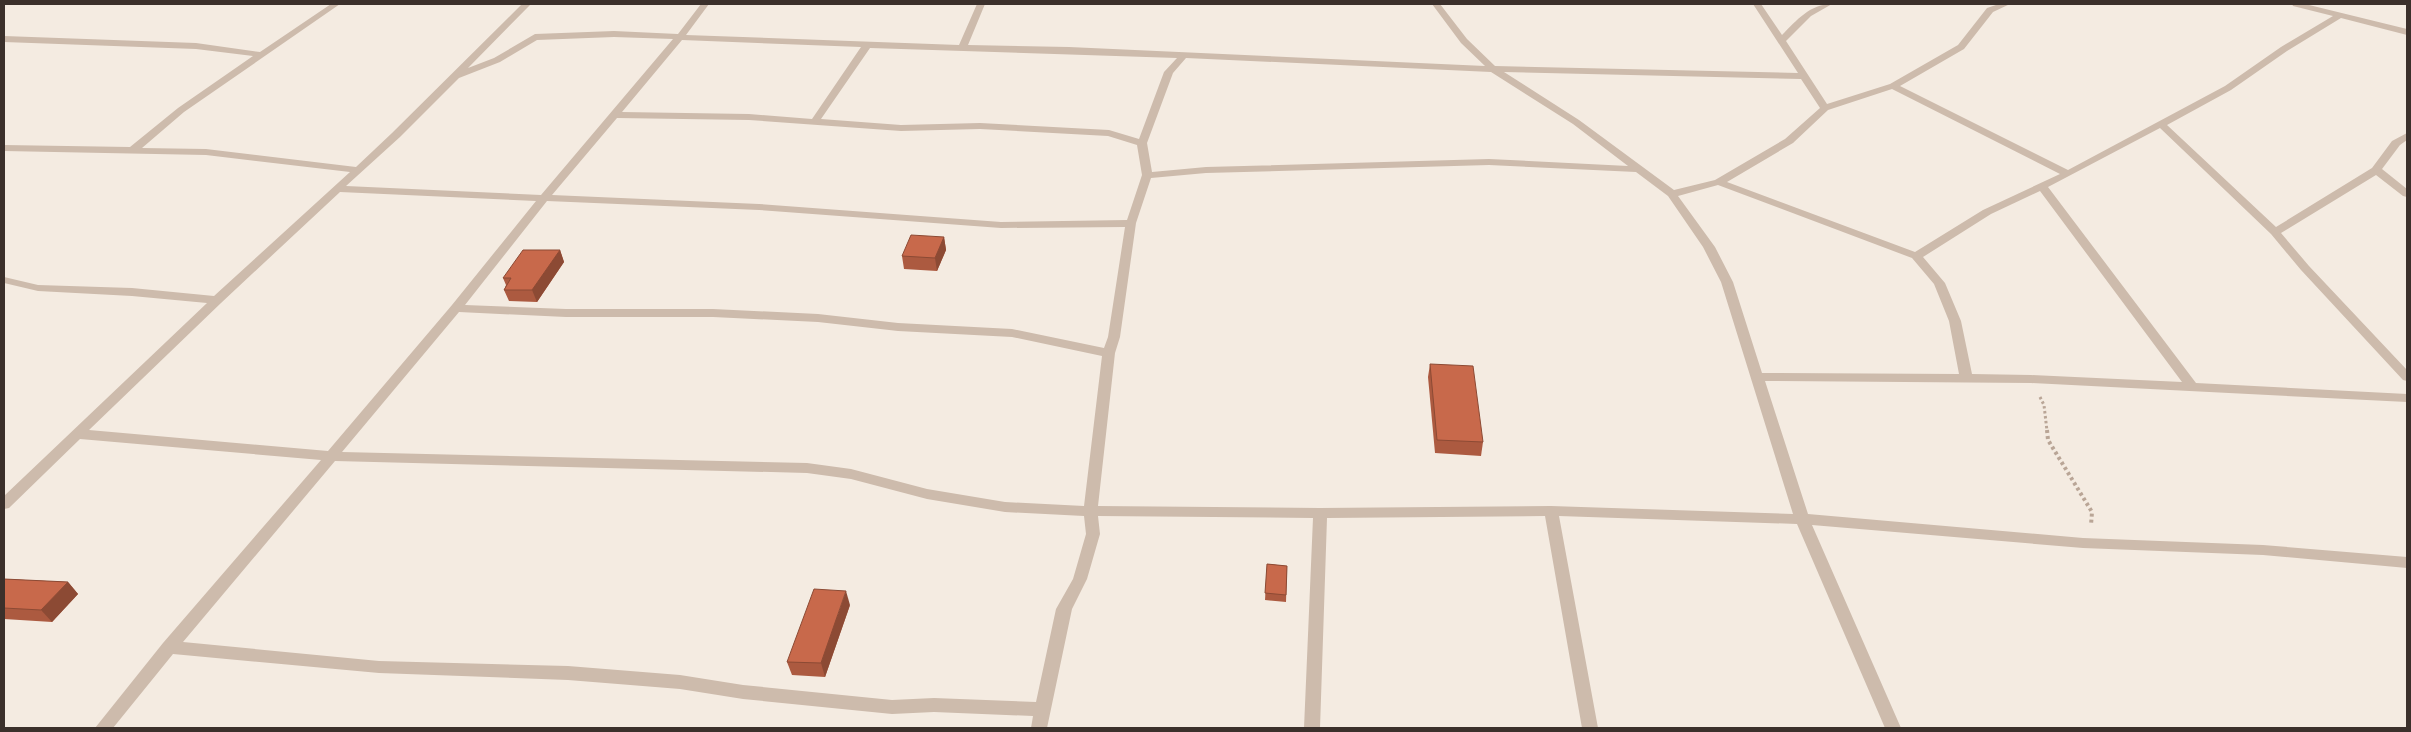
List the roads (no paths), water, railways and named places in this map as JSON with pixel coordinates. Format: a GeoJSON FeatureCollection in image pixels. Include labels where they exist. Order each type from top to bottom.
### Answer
{"type":"FeatureCollection","features":[{"type":"Feature","properties":{"kind":"street"},"geometry":{"type":"LineString","coordinates":[[133,150],[181,110],[336,4]]}},
{"type":"Feature","properties":{"kind":"street"},"geometry":{"type":"LineString","coordinates":[[4,504],[217,300],[458,75],[527,4]]}},
{"type":"Feature","properties":{"kind":"street"},"geometry":{"type":"LineString","coordinates":[[103,728],[169,647],[456,308],[543,199],[706,4]]}},
{"type":"Feature","properties":{"kind":"street"},"geometry":{"type":"LineString","coordinates":[[963,46],[981,4]]}},
{"type":"Feature","properties":{"kind":"street"},"geometry":{"type":"LineString","coordinates":[[1436,4],[1464,41],[1493,69],[1576,122],[1636,169],[1672,194],[1709,247],[1727,282],[1802,519],[1893,728]]}},
{"type":"Feature","properties":{"kind":"street"},"geometry":{"type":"LineString","coordinates":[[1757,4],[1825,108]]}},
{"type":"Feature","properties":{"kind":"street"},"geometry":{"type":"LineString","coordinates":[[1781,41],[1808,14],[1828,4]]}},
{"type":"Feature","properties":{"kind":"street"},"geometry":{"type":"LineString","coordinates":[[1672,194],[1720,182],[1789,141],[1825,108],[1893,86],[1961,48],[1990,10],[2006,4]]}},
{"type":"Feature","properties":{"kind":"street"},"geometry":{"type":"LineString","coordinates":[[2296,4],[2407,32]]}},
{"type":"Feature","properties":{"kind":"street"},"geometry":{"type":"LineString","coordinates":[[1916,256],[1987,212],[2068,174],[2228,88],[2284,49],[2340,15]]}},
{"type":"Feature","properties":{"kind":"street"},"geometry":{"type":"LineString","coordinates":[[458,75],[497,60],[535,37],[614,34],[867,45],[963,46],[1493,69],[1804,76]]}},
{"type":"Feature","properties":{"kind":"street"},"geometry":{"type":"LineString","coordinates":[[4,39],[196,46],[263,54]]}},
{"type":"Feature","properties":{"kind":"street"},"geometry":{"type":"LineString","coordinates":[[816,121],[867,45]]}},
{"type":"Feature","properties":{"kind":"street"},"geometry":{"type":"LineString","coordinates":[[1039,728],[1064,609],[1080,579],[1093,534],[1090,511],[1109,353],[1114,337],[1131,223],[1147,175],[1142,143],[1169,72],[1184,55]]}},
{"type":"Feature","properties":{"kind":"street"},"geometry":{"type":"LineString","coordinates":[[1893,86],[2068,174]]}},
{"type":"Feature","properties":{"kind":"street"},"geometry":{"type":"LineString","coordinates":[[613,115],[681,114],[816,121],[901,128],[980,126],[1109,133],[1142,143]]}},
{"type":"Feature","properties":{"kind":"street"},"geometry":{"type":"LineString","coordinates":[[2161,124],[2276,232],[2305,268],[2407,377]]}},
{"type":"Feature","properties":{"kind":"street"},"geometry":{"type":"LineString","coordinates":[[2276,232],[2376,170],[2396,143],[2407,136]]}},
{"type":"Feature","properties":{"kind":"street"},"geometry":{"type":"LineString","coordinates":[[4,148],[206,152],[358,170]]}},
{"type":"Feature","properties":{"kind":"street"},"geometry":{"type":"LineString","coordinates":[[1147,175],[1206,170],[1489,162],[1636,169]]}},
{"type":"Feature","properties":{"kind":"street"},"geometry":{"type":"LineString","coordinates":[[2376,170],[2407,194]]}},
{"type":"Feature","properties":{"kind":"street"},"geometry":{"type":"LineString","coordinates":[[1720,182],[1916,256],[1939,283],[1956,321],[1966,378]]}},
{"type":"Feature","properties":{"kind":"street"},"geometry":{"type":"LineString","coordinates":[[2042,186],[2193,388]]}},
{"type":"Feature","properties":{"kind":"street"},"geometry":{"type":"LineString","coordinates":[[336,189],[543,199],[728,205],[1009,225],[1131,223]]}},
{"type":"Feature","properties":{"kind":"street"},"geometry":{"type":"LineString","coordinates":[[4,280],[38,288],[132,292],[217,300]]}},
{"type":"Feature","properties":{"kind":"street"},"geometry":{"type":"LineString","coordinates":[[456,308],[566,313],[712,313],[818,318],[898,327],[1012,334],[1109,353]]}},
{"type":"Feature","properties":{"kind":"street"},"geometry":{"type":"LineString","coordinates":[[1758,378],[2031,379],[2407,398]]}},
{"type":"Feature","properties":{"kind":"street"},"geometry":{"type":"LineString","coordinates":[[78,434],[332,456],[807,468],[851,474],[894,486],[1005,507],[1090,511],[1320,513],[1551,511],[1802,519],[2083,543],[2263,550],[2407,563]]}},
{"type":"Feature","properties":{"kind":"street"},"geometry":{"type":"LineString","coordinates":[[1551,511],[1590,728]]}},
{"type":"Feature","properties":{"kind":"street"},"geometry":{"type":"LineString","coordinates":[[1312,728],[1320,513]]}},
{"type":"Feature","properties":{"kind":"street"},"geometry":{"type":"LineString","coordinates":[[169,647],[379,667],[568,673],[680,682],[743,692],[892,707],[934,705],[1043,709]]}}]}
